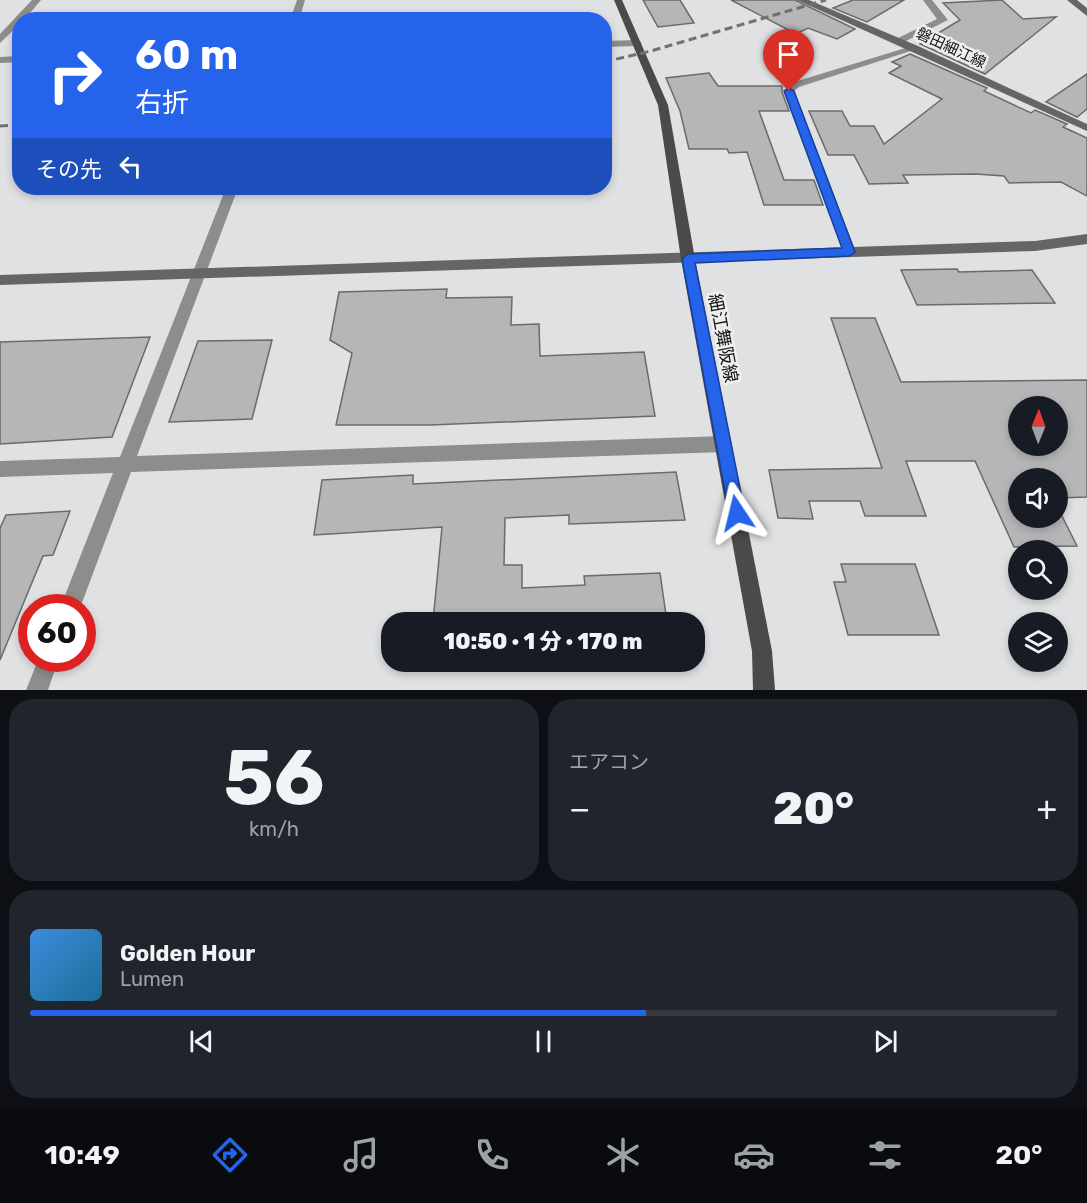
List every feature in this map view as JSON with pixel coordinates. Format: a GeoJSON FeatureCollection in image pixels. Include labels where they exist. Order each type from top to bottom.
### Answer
{"type":"FeatureCollection","features":[{"type":"Feature","properties":{"kind":"main road","name":"細江舞阪線"},"geometry":{"type":"LineString","coordinates":[[618,0],[663,105],[688,259],[762,651],[764,690]]}},
{"type":"Feature","properties":{"kind":"street"},"geometry":{"type":"LineString","coordinates":[[26,12],[37,0]]}},
{"type":"Feature","properties":{"kind":"street","name":"磐田細江線"},"geometry":{"type":"LineString","coordinates":[[801,0],[915,48],[1087,128]]}},
{"type":"Feature","properties":{"kind":"street"},"geometry":{"type":"LineString","coordinates":[[899,41],[943,21],[927,0]]}},
{"type":"Feature","properties":{"kind":"street"},"geometry":{"type":"LineString","coordinates":[[1071,0],[1087,13]]}},
{"type":"Feature","properties":{"kind":"street"},"geometry":{"type":"LineString","coordinates":[[0,40],[12,27]]}},
{"type":"Feature","properties":{"kind":"street"},"geometry":{"type":"LineString","coordinates":[[612,44],[637,43]]}},
{"type":"Feature","properties":{"kind":"street"},"geometry":{"type":"LineString","coordinates":[[849,252],[789,91],[795,85],[915,48]]}},
{"type":"Feature","properties":{"kind":"street"},"geometry":{"type":"LineString","coordinates":[[75,594],[229,195]]}},
{"type":"Feature","properties":{"kind":"street"},"geometry":{"type":"LineString","coordinates":[[0,280],[1035,246],[1087,239]]}},
{"type":"Feature","properties":{"kind":"street"},"geometry":{"type":"LineString","coordinates":[[0,469],[724,444]]}},
{"type":"Feature","properties":{"kind":"street"},"geometry":{"type":"LineString","coordinates":[[37,690],[44,672]]}},
{"type":"Feature","properties":{"kind":"building"},"geometry":{"type":"Polygon","coordinates":[[[643,0],[680,0],[694,23],[658,27],[643,0]]]}},
{"type":"Feature","properties":{"kind":"building"},"geometry":{"type":"Polygon","coordinates":[[[731,0],[795,0],[855,29],[837,39],[808,28],[796,34],[731,0]]]}},
{"type":"Feature","properties":{"kind":"building"},"geometry":{"type":"Polygon","coordinates":[[[853,0],[904,0],[867,22],[833,8],[853,0]]]}},
{"type":"Feature","properties":{"kind":"building"},"geometry":{"type":"Polygon","coordinates":[[[1002,0],[1023,19],[1056,17],[985,74],[920,44],[960,20],[943,3],[1002,0]]]}},
{"type":"Feature","properties":{"kind":"building"},"geometry":{"type":"Polygon","coordinates":[[[910,54],[987,88],[984,91],[1031,113],[1035,110],[1067,124],[1063,127],[1087,138],[1087,196],[1061,182],[1009,183],[1004,176],[976,174],[903,175],[908,183],[869,184],[854,155],[828,155],[809,111],[842,111],[850,126],[874,126],[884,144],[942,99],[889,73],[901,66],[892,62],[910,54]]]}},
{"type":"Feature","properties":{"kind":"building"},"geometry":{"type":"Polygon","coordinates":[[[709,73],[718,86],[782,86],[789,111],[759,111],[784,180],[814,180],[823,205],[764,205],[747,152],[729,153],[727,149],[689,149],[680,111],[666,78],[709,73]]]}},
{"type":"Feature","properties":{"kind":"building"},"geometry":{"type":"Polygon","coordinates":[[[1087,74],[1087,109],[1077,117],[1046,102],[1087,74]]]}},
{"type":"Feature","properties":{"kind":"building"},"geometry":{"type":"Polygon","coordinates":[[[957,269],[959,272],[1032,270],[1055,303],[917,305],[901,270],[957,269]]]}},
{"type":"Feature","properties":{"kind":"building"},"geometry":{"type":"Polygon","coordinates":[[[447,289],[446,298],[512,297],[511,325],[539,324],[540,356],[644,352],[655,416],[430,425],[336,425],[352,353],[330,340],[339,292],[447,289]]]}},
{"type":"Feature","properties":{"kind":"building"},"geometry":{"type":"Polygon","coordinates":[[[831,318],[875,318],[901,382],[1087,380],[1087,497],[1068,498],[1068,468],[1008,468],[1008,528],[1068,528],[1077,546],[1068,546],[1068,540],[1011,540],[975,461],[906,461],[926,516],[865,516],[860,501],[809,501],[813,519],[778,518],[769,470],[882,468],[831,318]]]}},
{"type":"Feature","properties":{"kind":"building"},"geometry":{"type":"Polygon","coordinates":[[[150,337],[112,437],[0,444],[0,342],[150,337]]]}},
{"type":"Feature","properties":{"kind":"building"},"geometry":{"type":"Polygon","coordinates":[[[272,340],[252,419],[169,422],[198,341],[272,340]]]}},
{"type":"Feature","properties":{"kind":"building"},"geometry":{"type":"Polygon","coordinates":[[[676,472],[685,520],[569,524],[569,515],[505,518],[504,565],[522,565],[522,588],[585,585],[584,576],[660,573],[666,612],[434,612],[442,527],[314,535],[322,480],[413,475],[413,484],[676,472]]]}},
{"type":"Feature","properties":{"kind":"building"},"geometry":{"type":"Polygon","coordinates":[[[70,511],[53,555],[43,556],[27,594],[18,594],[18,616],[0,660],[0,528],[6,515],[70,511]]]}},
{"type":"Feature","properties":{"kind":"building"},"geometry":{"type":"Polygon","coordinates":[[[841,564],[915,564],[939,635],[848,635],[834,582],[846,582],[841,564]]]}},
{"type":"Feature","properties":{"kind":"railway"},"geometry":{"type":"LineString","coordinates":[[612,60],[826,0]]}},
{"type":"Feature","properties":{"kind":"railway"},"geometry":{"type":"LineString","coordinates":[[0,126],[12,125]]}},
{"type":"Feature","properties":{"kind":"route"},"geometry":{"type":"LineString","coordinates":[[737,513],[688,259],[849,252],[789,91]]}}]}
